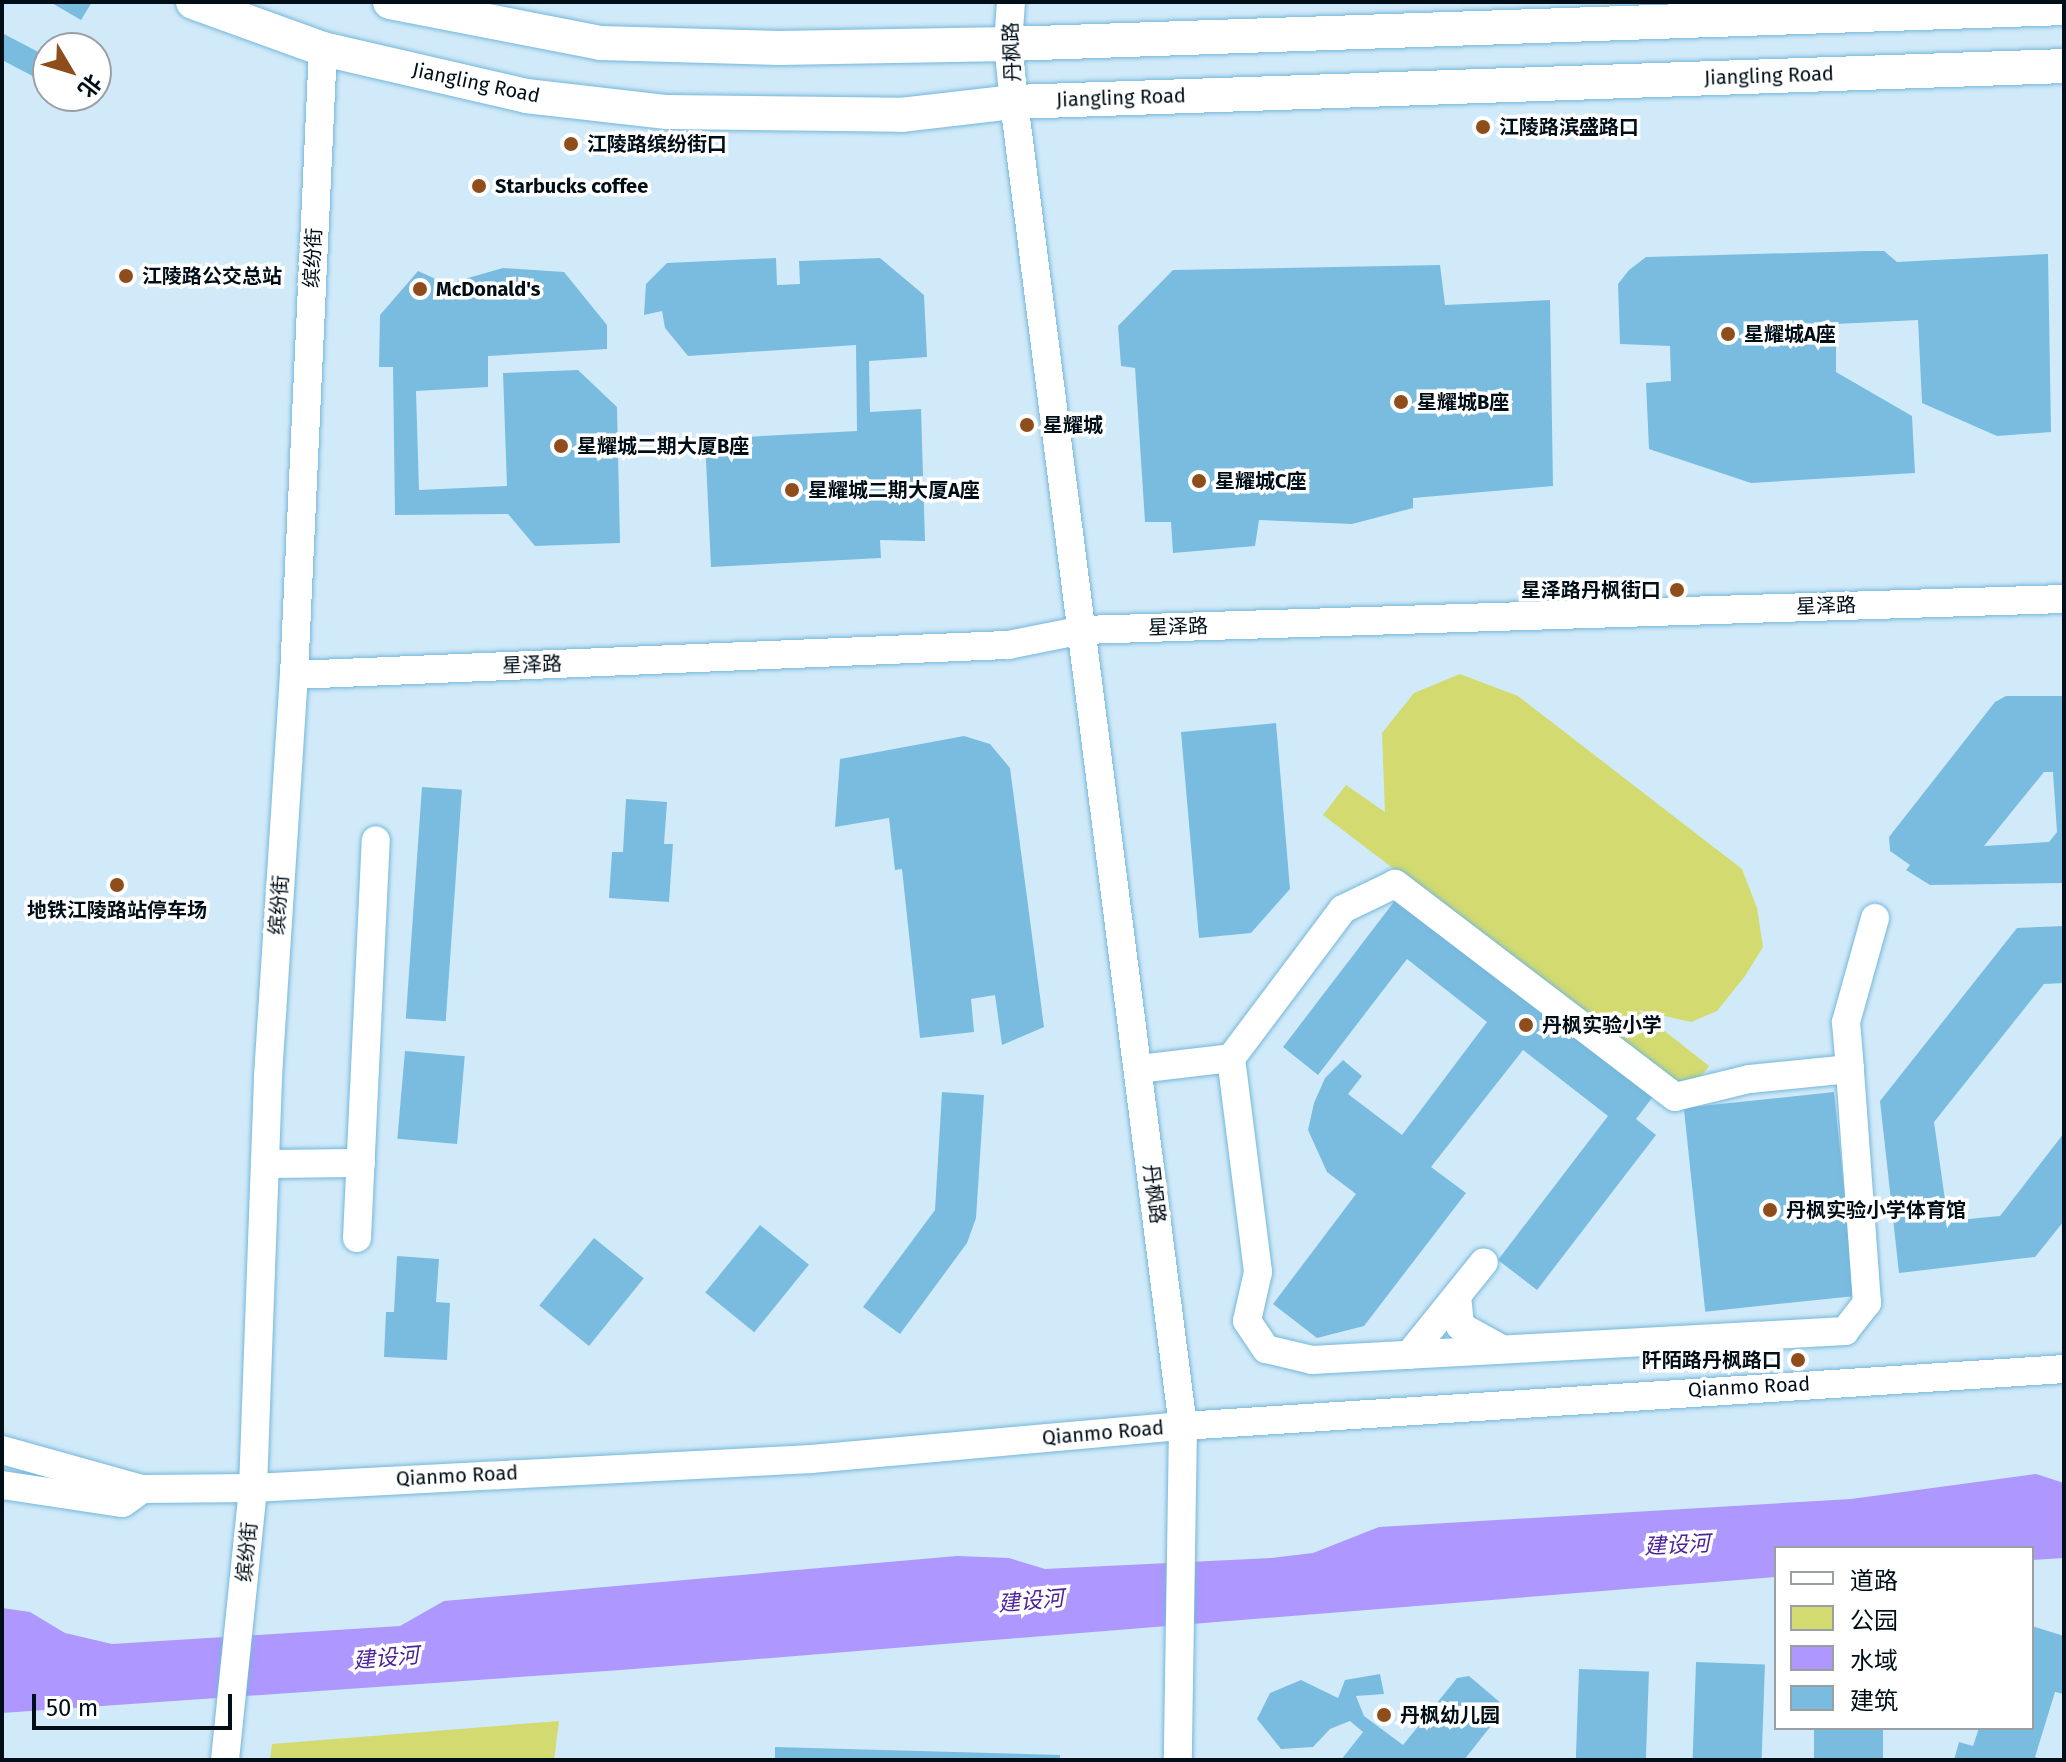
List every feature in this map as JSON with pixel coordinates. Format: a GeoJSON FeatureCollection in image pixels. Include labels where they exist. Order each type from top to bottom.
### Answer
{"type":"FeatureCollection","features":[{"type":"Feature","properties":{"kind":"main road","name":"Jiangling Road"},"geometry":{"type":"LineString","coordinates":[[193,2],[323,49],[526,96],[667,112],[901,115],[1014,102],[2064,66]]}},
{"type":"Feature","properties":{"kind":"main road"},"geometry":{"type":"LineString","coordinates":[[393,2],[492,10],[600,43],[780,48],[1008,44],[2064,8]]}},
{"type":"Feature","properties":{"kind":"street","name":"丹枫路"},"geometry":{"type":"LineString","coordinates":[[1011,2],[1008,44],[1014,102],[1183,1426],[1178,1760]]}},
{"type":"Feature","properties":{"kind":"street","name":"缤纷街"},"geometry":{"type":"LineString","coordinates":[[225,1760],[253,1488],[265,1164],[294,675],[323,49]]}},
{"type":"Feature","properties":{"kind":"street","name":"星泽路"},"geometry":{"type":"LineString","coordinates":[[294,675],[1008,645],[1083,630],[2064,599]]}},
{"type":"Feature","properties":{"kind":"street"},"geometry":{"type":"LineString","coordinates":[[357,1238],[376,840]]}},
{"type":"Feature","properties":{"kind":"street"},"geometry":{"type":"LineString","coordinates":[[1850,1069],[1749,1079],[1675,1097],[1395,884],[1343,909],[1231,1058],[1258,1272],[1247,1321],[1266,1349],[1312,1360],[1845,1331],[1867,1303],[1850,1069],[1846,1022],[1875,918]]}},
{"type":"Feature","properties":{"kind":"street"},"geometry":{"type":"LineString","coordinates":[[1139,1069],[1231,1058]]}},
{"type":"Feature","properties":{"kind":"street"},"geometry":{"type":"LineString","coordinates":[[265,1164],[361,1163]]}},
{"type":"Feature","properties":{"kind":"street"},"geometry":{"type":"LineString","coordinates":[[1409,1355],[1484,1262]]}},
{"type":"Feature","properties":{"kind":"street"},"geometry":{"type":"LineString","coordinates":[[1457,1296],[1460,1326],[1505,1350]]}},
{"type":"Feature","properties":{"kind":"street","name":"Qianmo Road"},"geometry":{"type":"LineString","coordinates":[[2,1450],[142,1489],[253,1488],[811,1459],[1183,1426],[2064,1369]]}},
{"type":"Feature","properties":{"kind":"street","name":"Qianmo Road"},"geometry":{"type":"LineString","coordinates":[[2,1485],[123,1503],[142,1489]]}},
{"type":"Feature","properties":{"kind":"green space"},"geometry":{"type":"Polygon","coordinates":[[[1460,674],[1518,696],[1742,869],[1757,908],[1763,947],[1745,976],[1717,1011],[1691,1022],[1638,1010],[1709,1066],[1688,1093],[1323,815],[1346,785],[1385,812],[1382,733],[1414,693],[1460,674]]]}},
{"type":"Feature","properties":{"kind":"green space"},"geometry":{"type":"Polygon","coordinates":[[[559,1721],[554,1760],[270,1760],[272,1744],[559,1721]]]}},
{"type":"Feature","properties":{"kind":"water","name":"建设河"},"geometry":{"type":"Polygon","coordinates":[[[2036,1474],[2064,1483],[2064,1558],[2034,1560],[2034,1546],[1774,1546],[1774,1577],[621,1670],[2,1713],[2,1608],[30,1612],[65,1633],[112,1644],[400,1626],[444,1601],[957,1556],[1009,1558],[1045,1569],[1271,1558],[1313,1553],[1379,1527],[1851,1499],[2036,1474]]]}},
{"type":"Feature","properties":{"kind":"building"},"geometry":{"type":"Polygon","coordinates":[[[50,2],[92,2],[81,20],[50,2]]]}},
{"type":"Feature","properties":{"kind":"building"},"geometry":{"type":"Polygon","coordinates":[[[2,33],[32,49],[32,76],[2,60],[2,33]]]}},
{"type":"Feature","properties":{"kind":"building","name":"星耀城A座"},"geometry":{"type":"Polygon","coordinates":[[[1884,251],[1897,262],[2048,254],[2051,432],[1997,436],[1922,403],[1918,320],[1836,324],[1836,372],[1912,416],[1915,473],[1751,483],[1649,449],[1646,383],[1671,381],[1670,346],[1620,344],[1618,284],[1629,270],[1646,257],[1884,251]]]}},
{"type":"Feature","properties":{"kind":"building"},"geometry":{"type":"Polygon","coordinates":[[[776,258],[777,285],[800,284],[799,261],[880,258],[924,295],[927,357],[869,361],[870,412],[921,409],[925,541],[880,540],[881,558],[711,567],[705,439],[857,431],[856,345],[688,356],[665,328],[662,311],[644,315],[646,284],[667,263],[776,258]]]}},
{"type":"Feature","properties":{"kind":"building","name":"星耀城B座"},"geometry":{"type":"Polygon","coordinates":[[[1440,265],[1445,305],[1550,300],[1553,486],[1413,498],[1413,508],[1352,524],[1259,520],[1255,546],[1173,553],[1171,522],[1145,522],[1135,368],[1121,366],[1118,326],[1173,270],[1440,265]]]}},
{"type":"Feature","properties":{"kind":"building"},"geometry":{"type":"Polygon","coordinates":[[[503,268],[564,272],[607,325],[607,349],[488,356],[488,387],[416,391],[419,490],[507,486],[503,373],[578,370],[617,407],[620,543],[535,546],[508,514],[395,515],[393,367],[379,367],[380,315],[418,271],[447,284],[503,268]]]}},
{"type":"Feature","properties":{"kind":"building"},"geometry":{"type":"Polygon","coordinates":[[[2006,696],[2064,696],[2064,883],[1930,885],[1906,870],[1910,865],[1890,851],[1889,837],[1995,702],[2006,696]],[[2044,772],[1984,846],[2049,842],[2057,832],[2053,772],[2044,772]]]}},
{"type":"Feature","properties":{"kind":"building"},"geometry":{"type":"Polygon","coordinates":[[[1276,723],[1290,889],[1251,933],[1199,938],[1181,732],[1276,723]]]}},
{"type":"Feature","properties":{"kind":"building"},"geometry":{"type":"Polygon","coordinates":[[[964,736],[990,744],[1010,768],[1044,1027],[1002,1045],[995,995],[971,999],[974,1032],[920,1038],[902,869],[895,870],[889,818],[835,827],[840,759],[964,736]]]}},
{"type":"Feature","properties":{"kind":"building"},"geometry":{"type":"Polygon","coordinates":[[[422,787],[462,790],[446,1021],[406,1018],[422,787]]]}},
{"type":"Feature","properties":{"kind":"building"},"geometry":{"type":"Polygon","coordinates":[[[626,799],[667,802],[664,844],[673,844],[669,902],[609,898],[612,852],[623,852],[626,799]]]}},
{"type":"Feature","properties":{"kind":"building"},"geometry":{"type":"Polygon","coordinates":[[[1403,890],[1658,1090],[1636,1119],[1656,1135],[1537,1290],[1498,1260],[1608,1116],[1523,1050],[1431,1167],[1466,1193],[1364,1326],[1317,1338],[1273,1304],[1356,1194],[1327,1172],[1308,1130],[1314,1103],[1325,1078],[1343,1060],[1362,1076],[1348,1094],[1402,1135],[1487,1022],[1407,959],[1318,1075],[1283,1047],[1403,890]]]}},
{"type":"Feature","properties":{"kind":"building"},"geometry":{"type":"Polygon","coordinates":[[[2064,926],[2064,983],[2044,984],[1934,1122],[1948,1221],[2000,1216],[2064,1133],[2064,1221],[2035,1257],[1899,1273],[1880,1101],[2017,928],[2064,926]]]}},
{"type":"Feature","properties":{"kind":"building"},"geometry":{"type":"Polygon","coordinates":[[[405,1051],[465,1056],[457,1144],[397,1139],[405,1051]]]}},
{"type":"Feature","properties":{"kind":"building"},"geometry":{"type":"Polygon","coordinates":[[[942,1092],[984,1095],[976,1218],[967,1243],[900,1334],[863,1307],[935,1210],[942,1092]]]}},
{"type":"Feature","properties":{"kind":"building","name":"丹枫实验小学体育馆"},"geometry":{"type":"Polygon","coordinates":[[[1834,1092],[1855,1296],[1705,1312],[1684,1108],[1834,1092]]]}},
{"type":"Feature","properties":{"kind":"building"},"geometry":{"type":"Polygon","coordinates":[[[760,1225],[809,1265],[754,1332],[705,1293],[760,1225]]]}},
{"type":"Feature","properties":{"kind":"building"},"geometry":{"type":"Polygon","coordinates":[[[594,1238],[644,1278],[589,1346],[539,1306],[594,1238]]]}},
{"type":"Feature","properties":{"kind":"building"},"geometry":{"type":"Polygon","coordinates":[[[397,1256],[439,1259],[436,1302],[450,1303],[447,1360],[384,1357],[386,1312],[394,1312],[397,1256]]]}},
{"type":"Feature","properties":{"kind":"building"},"geometry":{"type":"Polygon","coordinates":[[[2034,1627],[2064,1636],[2064,1694],[2055,1692],[2035,1757],[2042,1760],[1954,1760],[1959,1742],[1973,1746],[1978,1730],[2034,1730],[2034,1627]]]}},
{"type":"Feature","properties":{"kind":"building"},"geometry":{"type":"Polygon","coordinates":[[[1696,1662],[1765,1664],[1762,1760],[1693,1760],[1696,1662]]]}},
{"type":"Feature","properties":{"kind":"building"},"geometry":{"type":"Polygon","coordinates":[[[1579,1669],[1649,1671],[1646,1760],[1576,1760],[1579,1669]]]}},
{"type":"Feature","properties":{"kind":"building","name":"丹枫幼儿园"},"geometry":{"type":"Polygon","coordinates":[[[1380,1674],[1384,1694],[1356,1696],[1364,1716],[1403,1745],[1457,1678],[1469,1676],[1502,1704],[1498,1717],[1464,1760],[1341,1760],[1363,1732],[1350,1721],[1330,1729],[1313,1747],[1281,1749],[1257,1719],[1270,1693],[1301,1680],[1338,1698],[1345,1680],[1380,1674]]]}},
{"type":"Feature","properties":{"kind":"building"},"geometry":{"type":"Polygon","coordinates":[[[1814,1730],[1883,1730],[1883,1760],[1814,1760],[1814,1730]]]}},
{"type":"Feature","properties":{"kind":"building"},"geometry":{"type":"Polygon","coordinates":[[[775,1747],[1060,1755],[1060,1760],[775,1760],[775,1747]]]}},
{"type":"Feature","properties":{"kind":"place","name":"江陵路滨盛路口"},"geometry":{"type":"Point","coordinates":[1483,127]}},
{"type":"Feature","properties":{"kind":"place","name":"江陵路缤纷街口"},"geometry":{"type":"Point","coordinates":[571,144]}},
{"type":"Feature","properties":{"kind":"place","name":"Starbucks coffee"},"geometry":{"type":"Point","coordinates":[479,186]}},
{"type":"Feature","properties":{"kind":"place","name":"江陵路公交总站"},"geometry":{"type":"Point","coordinates":[126,276]}},
{"type":"Feature","properties":{"kind":"place","name":"McDonald's"},"geometry":{"type":"Point","coordinates":[420,289]}},
{"type":"Feature","properties":{"kind":"place","name":"星耀城A座"},"geometry":{"type":"Point","coordinates":[1728,334]}},
{"type":"Feature","properties":{"kind":"place","name":"星耀城B座"},"geometry":{"type":"Point","coordinates":[1401,402]}},
{"type":"Feature","properties":{"kind":"place","name":"星耀城"},"geometry":{"type":"Point","coordinates":[1027,425]}},
{"type":"Feature","properties":{"kind":"place","name":"星耀城二期大厦B座"},"geometry":{"type":"Point","coordinates":[561,446]}},
{"type":"Feature","properties":{"kind":"place","name":"星耀城C座"},"geometry":{"type":"Point","coordinates":[1199,481]}},
{"type":"Feature","properties":{"kind":"place","name":"星耀城二期大厦A座"},"geometry":{"type":"Point","coordinates":[792,490]}},
{"type":"Feature","properties":{"kind":"place","name":"星泽路丹枫街口"},"geometry":{"type":"Point","coordinates":[1677,590]}},
{"type":"Feature","properties":{"kind":"place","name":"地铁江陵路站停车场"},"geometry":{"type":"Point","coordinates":[117,885]}},
{"type":"Feature","properties":{"kind":"place","name":"丹枫实验小学"},"geometry":{"type":"Point","coordinates":[1526,1025]}},
{"type":"Feature","properties":{"kind":"place","name":"丹枫实验小学体育馆"},"geometry":{"type":"Point","coordinates":[1770,1210]}},
{"type":"Feature","properties":{"kind":"place","name":"阡陌路丹枫路口"},"geometry":{"type":"Point","coordinates":[1798,1360]}},
{"type":"Feature","properties":{"kind":"place","name":"丹枫幼儿园"},"geometry":{"type":"Point","coordinates":[1384,1715]}}]}
